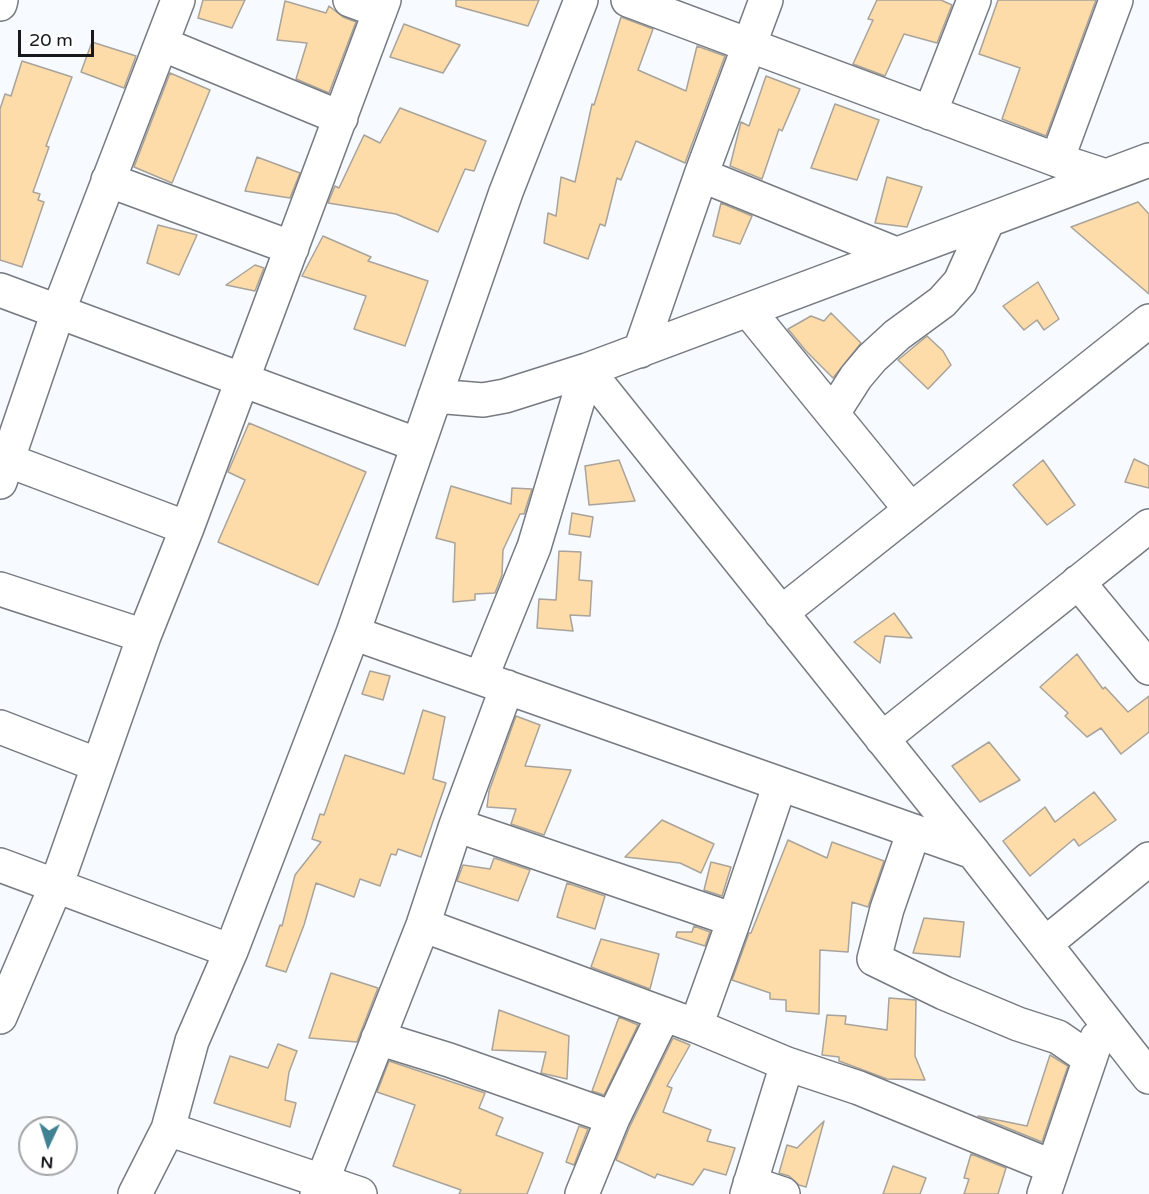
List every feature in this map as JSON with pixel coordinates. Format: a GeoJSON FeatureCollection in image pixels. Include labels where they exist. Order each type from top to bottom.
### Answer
{"type":"FeatureCollection","features":[{"type":"Feature","properties":{"kind":"street"},"geometry":{"type":"LineString","coordinates":[[178,0],[58,312],[4,471],[187,528]]}},
{"type":"Feature","properties":{"kind":"street"},"geometry":{"type":"LineString","coordinates":[[135,1194],[168,1129],[192,1041],[231,951],[353,633],[506,192],[581,0]]}},
{"type":"Feature","properties":{"kind":"street"},"geometry":{"type":"LineString","coordinates":[[628,0],[1057,160],[1134,172]]}},
{"type":"Feature","properties":{"kind":"street"},"geometry":{"type":"LineString","coordinates":[[640,351],[701,175],[766,0]]}},
{"type":"Feature","properties":{"kind":"street"},"geometry":{"type":"LineString","coordinates":[[930,113],[974,0]]}},
{"type":"Feature","properties":{"kind":"street"},"geometry":{"type":"LineString","coordinates":[[1057,160],[1116,0]]}},
{"type":"Feature","properties":{"kind":"street"},"geometry":{"type":"LineString","coordinates":[[1,1011],[56,886],[144,636],[187,528],[341,118],[371,4]]}},
{"type":"Feature","properties":{"kind":"street"},"geometry":{"type":"LineString","coordinates":[[162,44],[341,118]]}},
{"type":"Feature","properties":{"kind":"street"},"geometry":{"type":"LineString","coordinates":[[435,396],[483,400],[505,396],[587,370],[988,220],[1134,172]]}},
{"type":"Feature","properties":{"kind":"street"},"geometry":{"type":"LineString","coordinates":[[701,175],[896,254]]}},
{"type":"Feature","properties":{"kind":"street"},"geometry":{"type":"LineString","coordinates":[[108,180],[292,248]]}},
{"type":"Feature","properties":{"kind":"street"},"geometry":{"type":"LineString","coordinates":[[833,413],[856,377],[872,358],[897,335],[942,302],[960,282],[988,220]]}},
{"type":"Feature","properties":{"kind":"street"},"geometry":{"type":"LineString","coordinates":[[0,290],[418,445]]}},
{"type":"Feature","properties":{"kind":"street"},"geometry":{"type":"LineString","coordinates":[[748,310],[911,510]]}},
{"type":"Feature","properties":{"kind":"street"},"geometry":{"type":"LineString","coordinates":[[781,613],[1149,321]]}},
{"type":"Feature","properties":{"kind":"street"},"geometry":{"type":"LineString","coordinates":[[587,370],[1104,1019],[1145,1064]]}},
{"type":"Feature","properties":{"kind":"street"},"geometry":{"type":"LineString","coordinates":[[319,1187],[423,925],[456,825],[494,682],[587,370]]}},
{"type":"Feature","properties":{"kind":"street"},"geometry":{"type":"LineString","coordinates":[[882,739],[1149,526]]}},
{"type":"Feature","properties":{"kind":"street"},"geometry":{"type":"LineString","coordinates":[[1078,582],[1149,668]]}},
{"type":"Feature","properties":{"kind":"street"},"geometry":{"type":"LineString","coordinates":[[0,589],[144,636]]}},
{"type":"Feature","properties":{"kind":"street"},"geometry":{"type":"LineString","coordinates":[[353,633],[973,852]]}},
{"type":"Feature","properties":{"kind":"street"},"geometry":{"type":"LineString","coordinates":[[0,727],[98,765]]}},
{"type":"Feature","properties":{"kind":"street"},"geometry":{"type":"LineString","coordinates":[[696,1026],[735,920],[780,784]]}},
{"type":"Feature","properties":{"kind":"street"},"geometry":{"type":"LineString","coordinates":[[456,825],[735,920]]}},
{"type":"Feature","properties":{"kind":"street"},"geometry":{"type":"LineString","coordinates":[[914,831],[887,909],[874,959],[944,993],[1018,1024],[1058,1036],[1090,1059]]}},
{"type":"Feature","properties":{"kind":"street"},"geometry":{"type":"LineString","coordinates":[[1045,944],[1149,859]]}},
{"type":"Feature","properties":{"kind":"street"},"geometry":{"type":"LineString","coordinates":[[0,865],[231,951]]}},
{"type":"Feature","properties":{"kind":"street"},"geometry":{"type":"LineString","coordinates":[[423,925],[696,1026],[788,1064],[859,1088],[1048,1180],[1104,1019]]}},
{"type":"Feature","properties":{"kind":"street"},"geometry":{"type":"LineString","coordinates":[[582,1194],[613,1118],[664,1014]]}},
{"type":"Feature","properties":{"kind":"street"},"geometry":{"type":"LineString","coordinates":[[378,1038],[449,1060],[613,1118]]}},
{"type":"Feature","properties":{"kind":"street"},"geometry":{"type":"LineString","coordinates":[[783,1194],[748,1189],[788,1064]]}},
{"type":"Feature","properties":{"kind":"street"},"geometry":{"type":"LineString","coordinates":[[168,1129],[319,1187],[360,1194]]}},
{"type":"Feature","properties":{"kind":"building"},"geometry":{"type":"Polygon","coordinates":[[[203,0],[245,0],[232,28],[198,18],[203,0]]]}},
{"type":"Feature","properties":{"kind":"building"},"geometry":{"type":"Polygon","coordinates":[[[456,0],[539,0],[528,26],[456,6],[456,0]]]}},
{"type":"Feature","properties":{"kind":"building"},"geometry":{"type":"Polygon","coordinates":[[[877,0],[941,0],[952,5],[937,43],[904,34],[885,76],[853,64],[873,20],[868,19],[877,0]]]}},
{"type":"Feature","properties":{"kind":"building"},"geometry":{"type":"Polygon","coordinates":[[[998,0],[1096,0],[1046,136],[1002,119],[1020,68],[979,54],[998,0]]]}},
{"type":"Feature","properties":{"kind":"building"},"geometry":{"type":"Polygon","coordinates":[[[285,1],[326,13],[329,6],[343,17],[356,22],[329,93],[296,79],[307,43],[277,40],[285,1]]]}},
{"type":"Feature","properties":{"kind":"building"},"geometry":{"type":"Polygon","coordinates":[[[621,17],[653,29],[638,70],[686,91],[697,46],[725,56],[685,163],[636,141],[621,180],[617,178],[605,226],[600,224],[588,259],[544,243],[548,213],[556,216],[561,177],[575,182],[592,104],[594,105],[621,17]]]}},
{"type":"Feature","properties":{"kind":"building"},"geometry":{"type":"Polygon","coordinates":[[[404,24],[460,45],[443,73],[390,57],[404,24]]]}},
{"type":"Feature","properties":{"kind":"building"},"geometry":{"type":"Polygon","coordinates":[[[92,42],[136,56],[124,88],[81,72],[92,42]]]}},
{"type":"Feature","properties":{"kind":"building"},"geometry":{"type":"Polygon","coordinates":[[[22,61],[72,77],[46,146],[49,147],[33,192],[40,194],[38,200],[44,202],[22,267],[0,260],[0,109],[5,94],[11,96],[22,61]]]}},
{"type":"Feature","properties":{"kind":"building"},"geometry":{"type":"Polygon","coordinates":[[[170,73],[210,90],[172,183],[134,167],[170,73]]]}},
{"type":"Feature","properties":{"kind":"building"},"geometry":{"type":"Polygon","coordinates":[[[766,76],[800,89],[782,131],[779,129],[762,179],[730,166],[741,122],[749,126],[766,76]]]}},
{"type":"Feature","properties":{"kind":"building"},"geometry":{"type":"Polygon","coordinates":[[[835,104],[879,120],[857,180],[811,168],[835,104]]]}},
{"type":"Feature","properties":{"kind":"building"},"geometry":{"type":"Polygon","coordinates":[[[400,108],[486,141],[474,171],[465,169],[438,232],[396,214],[328,203],[335,186],[339,188],[364,135],[380,143],[400,108]]]}},
{"type":"Feature","properties":{"kind":"building"},"geometry":{"type":"Polygon","coordinates":[[[257,157],[300,173],[290,198],[245,191],[257,157]]]}},
{"type":"Feature","properties":{"kind":"building"},"geometry":{"type":"Polygon","coordinates":[[[887,177],[922,187],[907,227],[875,223],[887,177]]]}},
{"type":"Feature","properties":{"kind":"building"},"geometry":{"type":"Polygon","coordinates":[[[1138,202],[1149,214],[1149,294],[1071,227],[1138,202]]]}},
{"type":"Feature","properties":{"kind":"building"},"geometry":{"type":"Polygon","coordinates":[[[721,203],[752,216],[740,244],[713,236],[721,203]]]}},
{"type":"Feature","properties":{"kind":"building"},"geometry":{"type":"Polygon","coordinates":[[[158,225],[197,235],[179,275],[147,263],[158,225]]]}},
{"type":"Feature","properties":{"kind":"building"},"geometry":{"type":"Polygon","coordinates":[[[323,236],[371,257],[368,261],[428,281],[405,346],[354,329],[366,296],[302,276],[323,236]]]}},
{"type":"Feature","properties":{"kind":"building"},"geometry":{"type":"Polygon","coordinates":[[[255,265],[264,268],[255,291],[226,285],[255,265]]]}},
{"type":"Feature","properties":{"kind":"building"},"geometry":{"type":"Polygon","coordinates":[[[1038,282],[1059,319],[1044,330],[1037,320],[1024,330],[1003,306],[1038,282]]]}},
{"type":"Feature","properties":{"kind":"building"},"geometry":{"type":"Polygon","coordinates":[[[831,313],[861,343],[833,378],[788,329],[811,316],[824,321],[831,313]]]}},
{"type":"Feature","properties":{"kind":"building"},"geometry":{"type":"Polygon","coordinates":[[[927,336],[943,351],[951,365],[928,389],[898,360],[927,336]]]}},
{"type":"Feature","properties":{"kind":"building"},"geometry":{"type":"Polygon","coordinates":[[[249,423],[366,472],[318,585],[218,542],[245,480],[228,472],[249,423]]]}},
{"type":"Feature","properties":{"kind":"building"},"geometry":{"type":"Polygon","coordinates":[[[1134,459],[1149,466],[1149,488],[1125,482],[1134,459]]]}},
{"type":"Feature","properties":{"kind":"building"},"geometry":{"type":"Polygon","coordinates":[[[619,460],[635,501],[589,505],[585,466],[619,460]]]}},
{"type":"Feature","properties":{"kind":"building"},"geometry":{"type":"Polygon","coordinates":[[[1043,460],[1075,505],[1047,525],[1013,485],[1043,460]]]}},
{"type":"Feature","properties":{"kind":"building"},"geometry":{"type":"Polygon","coordinates":[[[451,486],[511,504],[512,488],[532,489],[524,514],[520,514],[503,550],[502,575],[495,593],[475,594],[475,600],[453,602],[455,543],[436,538],[451,486]]]}},
{"type":"Feature","properties":{"kind":"building"},"geometry":{"type":"Polygon","coordinates":[[[572,513],[593,517],[590,537],[569,534],[572,513]]]}},
{"type":"Feature","properties":{"kind":"building"},"geometry":{"type":"Polygon","coordinates":[[[559,551],[581,552],[579,580],[592,581],[590,616],[570,615],[573,631],[537,628],[539,599],[556,600],[559,551]]]}},
{"type":"Feature","properties":{"kind":"building"},"geometry":{"type":"Polygon","coordinates":[[[894,613],[912,638],[885,636],[880,663],[854,642],[894,613]]]}},
{"type":"Feature","properties":{"kind":"building"},"geometry":{"type":"Polygon","coordinates":[[[1077,654],[1103,689],[1105,687],[1128,712],[1149,696],[1149,732],[1121,754],[1101,728],[1087,737],[1065,716],[1068,713],[1040,687],[1077,654]]]}},
{"type":"Feature","properties":{"kind":"building"},"geometry":{"type":"Polygon","coordinates":[[[370,671],[390,676],[383,700],[362,694],[370,671]]]}},
{"type":"Feature","properties":{"kind":"building"},"geometry":{"type":"Polygon","coordinates":[[[423,710],[445,717],[433,779],[446,783],[421,857],[398,849],[396,855],[391,854],[380,886],[360,879],[354,897],[316,883],[304,925],[286,972],[266,966],[280,925],[282,926],[295,875],[321,842],[312,839],[320,814],[324,815],[345,755],[404,774],[423,710]]]}},
{"type":"Feature","properties":{"kind":"building"},"geometry":{"type":"Polygon","coordinates":[[[516,716],[540,725],[525,766],[571,770],[544,835],[511,824],[516,809],[487,807],[489,791],[516,716]]]}},
{"type":"Feature","properties":{"kind":"building"},"geometry":{"type":"Polygon","coordinates":[[[989,742],[1020,780],[980,802],[952,766],[989,742]]]}},
{"type":"Feature","properties":{"kind":"building"},"geometry":{"type":"Polygon","coordinates":[[[1094,792],[1116,820],[1079,846],[1074,839],[1030,876],[1003,841],[1045,807],[1055,822],[1094,792]]]}},
{"type":"Feature","properties":{"kind":"building"},"geometry":{"type":"Polygon","coordinates":[[[662,820],[714,844],[701,873],[680,863],[625,857],[662,820]]]}},
{"type":"Feature","properties":{"kind":"building"},"geometry":{"type":"Polygon","coordinates":[[[788,840],[827,858],[832,842],[884,861],[868,907],[852,902],[848,952],[820,950],[819,1014],[786,1011],[786,1000],[770,999],[770,993],[732,980],[788,840]]]}},
{"type":"Feature","properties":{"kind":"building"},"geometry":{"type":"Polygon","coordinates":[[[494,858],[530,870],[518,901],[457,881],[463,865],[490,869],[494,858]]]}},
{"type":"Feature","properties":{"kind":"building"},"geometry":{"type":"Polygon","coordinates":[[[711,862],[731,867],[722,896],[704,890],[711,862]]]}},
{"type":"Feature","properties":{"kind":"building"},"geometry":{"type":"Polygon","coordinates":[[[567,883],[605,896],[595,929],[557,917],[567,883]]]}},
{"type":"Feature","properties":{"kind":"building"},"geometry":{"type":"Polygon","coordinates":[[[924,918],[964,922],[960,957],[913,953],[924,918]]]}},
{"type":"Feature","properties":{"kind":"building"},"geometry":{"type":"Polygon","coordinates":[[[694,926],[710,932],[705,946],[676,937],[677,932],[692,932],[694,926]]]}},
{"type":"Feature","properties":{"kind":"building"},"geometry":{"type":"Polygon","coordinates":[[[601,939],[659,954],[650,989],[591,967],[601,939]]]}},
{"type":"Feature","properties":{"kind":"building"},"geometry":{"type":"Polygon","coordinates":[[[331,973],[378,988],[357,1042],[309,1038],[331,973]]]}},
{"type":"Feature","properties":{"kind":"building"},"geometry":{"type":"Polygon","coordinates":[[[889,998],[916,1000],[915,1056],[925,1080],[887,1079],[839,1061],[839,1057],[822,1055],[827,1015],[846,1016],[845,1024],[887,1030],[889,998]]]}},
{"type":"Feature","properties":{"kind":"building"},"geometry":{"type":"Polygon","coordinates":[[[499,1010],[569,1036],[567,1079],[541,1073],[546,1052],[492,1050],[499,1010]]]}},
{"type":"Feature","properties":{"kind":"building"},"geometry":{"type":"Polygon","coordinates":[[[619,1017],[638,1025],[604,1095],[592,1091],[619,1017]]]}},
{"type":"Feature","properties":{"kind":"building"},"geometry":{"type":"Polygon","coordinates":[[[673,1038],[690,1045],[667,1086],[672,1088],[663,1112],[711,1130],[707,1141],[735,1148],[726,1175],[704,1169],[693,1185],[657,1174],[655,1178],[616,1160],[673,1038]]]}},
{"type":"Feature","properties":{"kind":"building"},"geometry":{"type":"Polygon","coordinates":[[[278,1044],[297,1051],[289,1072],[285,1100],[296,1103],[290,1127],[214,1103],[230,1056],[268,1068],[278,1044]]]}},
{"type":"Feature","properties":{"kind":"building"},"geometry":{"type":"Polygon","coordinates":[[[1050,1055],[1068,1066],[1042,1142],[978,1116],[1027,1126],[1050,1055]]]}},
{"type":"Feature","properties":{"kind":"building"},"geometry":{"type":"Polygon","coordinates":[[[389,1061],[485,1093],[479,1108],[503,1118],[496,1135],[543,1153],[527,1194],[459,1194],[461,1190],[393,1166],[415,1105],[377,1092],[389,1061]]]}},
{"type":"Feature","properties":{"kind":"building"},"geometry":{"type":"Polygon","coordinates":[[[824,1121],[806,1187],[799,1185],[789,1176],[779,1173],[787,1145],[797,1148],[824,1121]]]}},
{"type":"Feature","properties":{"kind":"building"},"geometry":{"type":"Polygon","coordinates":[[[579,1126],[588,1129],[574,1165],[566,1162],[579,1126]]]}},
{"type":"Feature","properties":{"kind":"building"},"geometry":{"type":"Polygon","coordinates":[[[971,1154],[1006,1168],[998,1194],[964,1194],[969,1179],[964,1178],[971,1154]]]}},
{"type":"Feature","properties":{"kind":"building"},"geometry":{"type":"Polygon","coordinates":[[[893,1166],[926,1178],[920,1194],[883,1194],[893,1166]]]}}]}
